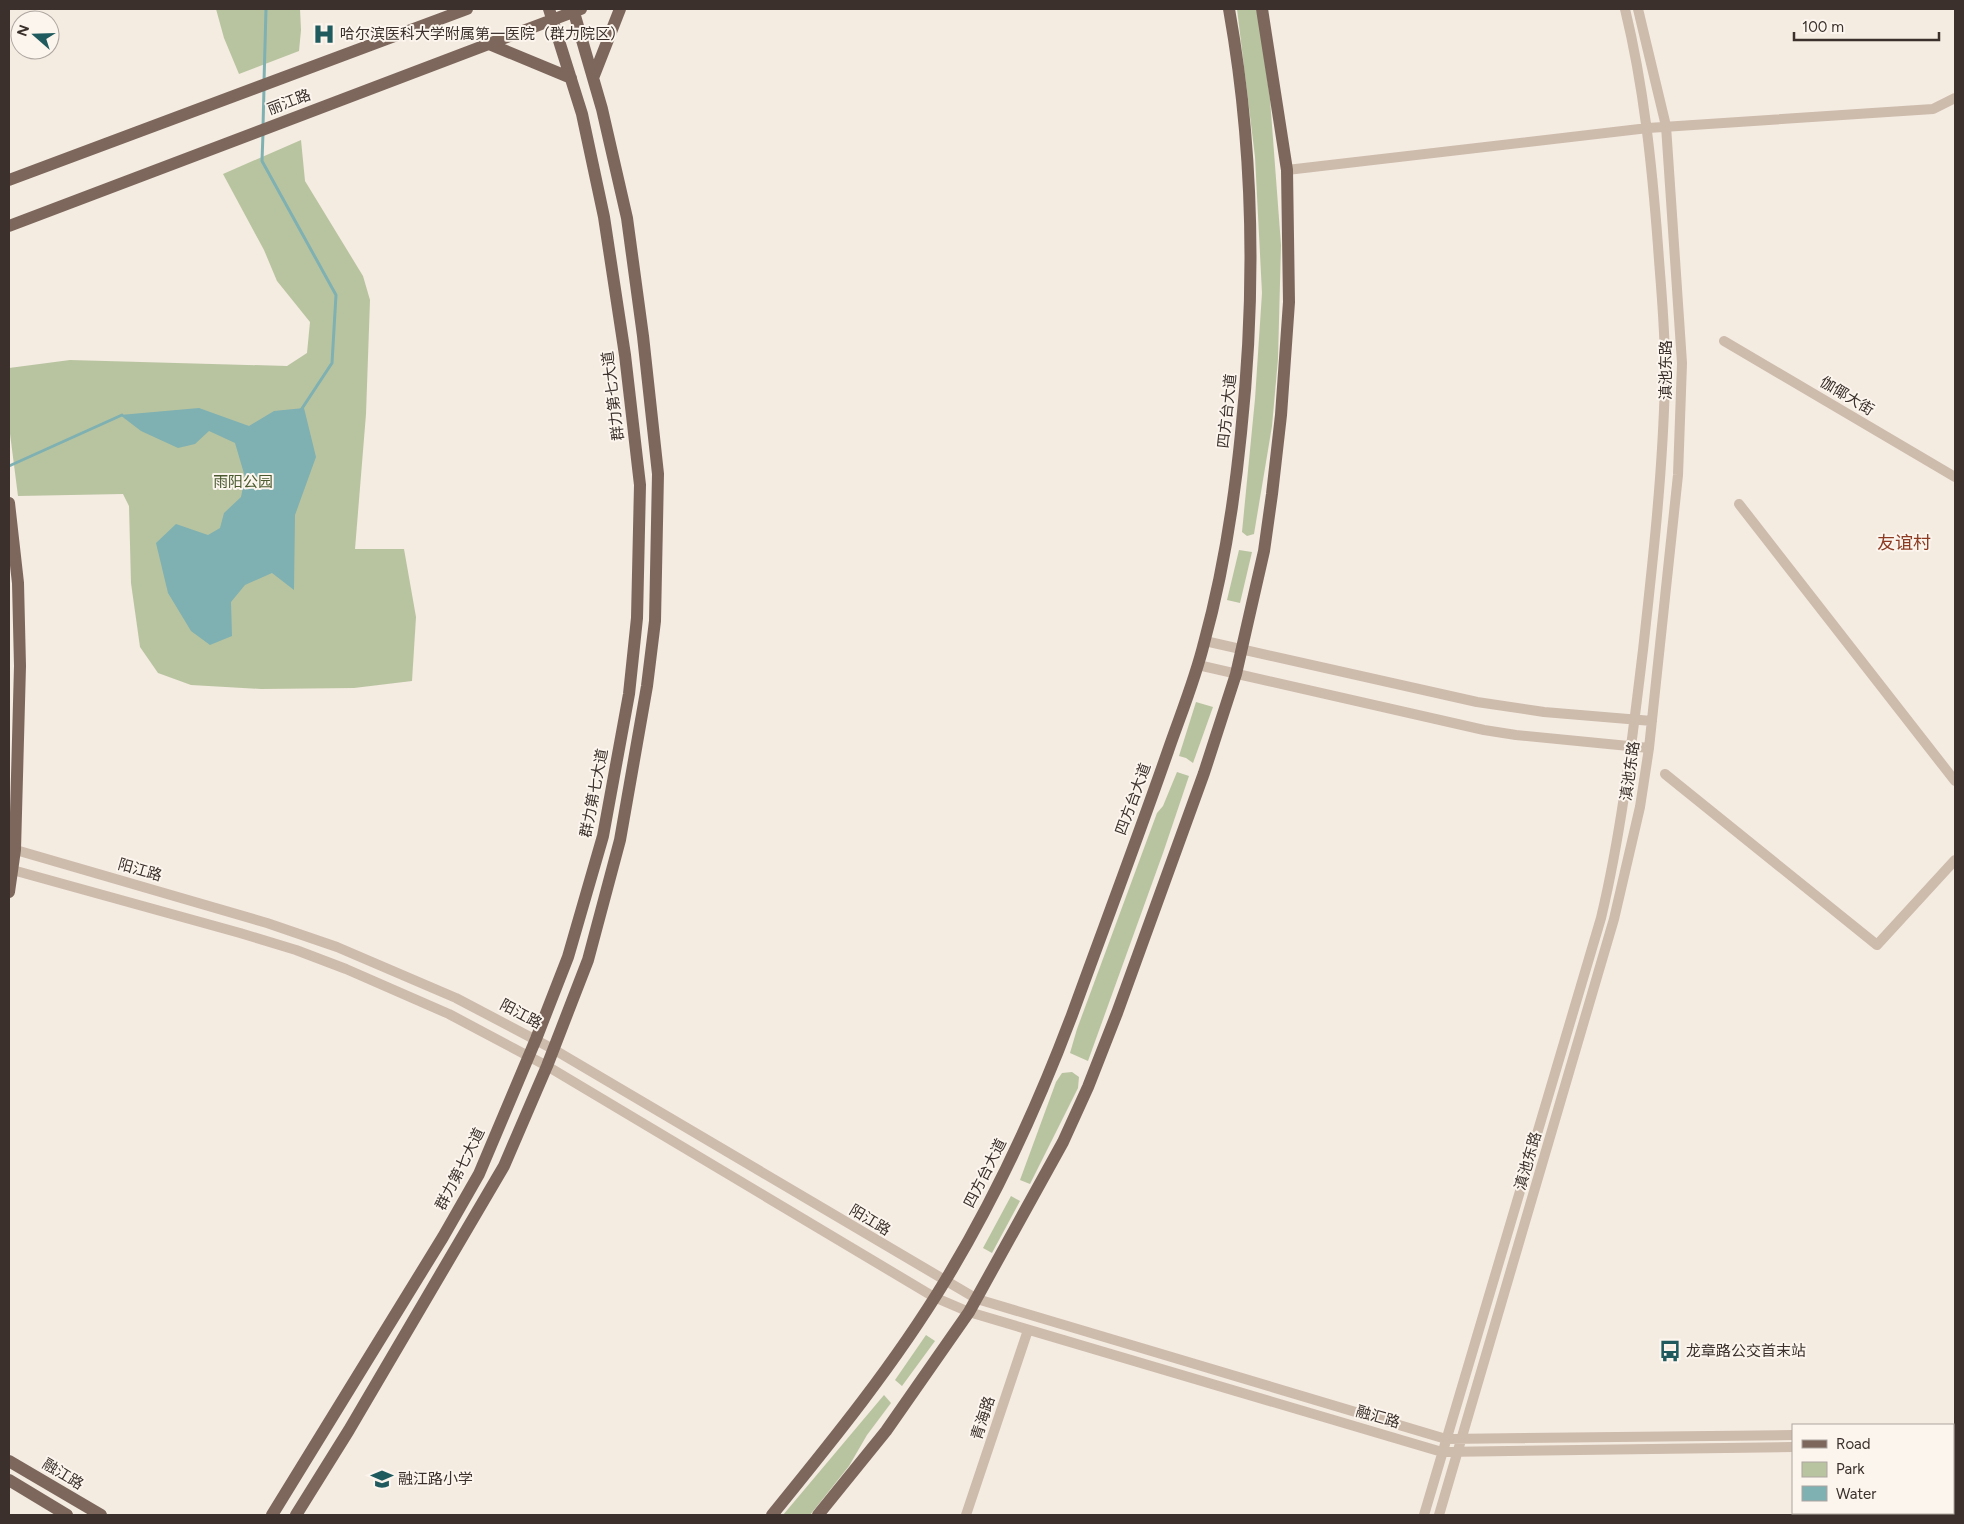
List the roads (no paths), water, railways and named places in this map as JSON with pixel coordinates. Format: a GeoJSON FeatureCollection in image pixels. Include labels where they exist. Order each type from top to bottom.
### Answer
{"type":"FeatureCollection","features":[{"type":"Feature","properties":{"kind":"main road","name":"丽江路"},"geometry":{"type":"LineString","coordinates":[[9,180],[467,9]]}},
{"type":"Feature","properties":{"kind":"main road"},"geometry":{"type":"LineString","coordinates":[[593,78],[620,9]]}},
{"type":"Feature","properties":{"kind":"main road","name":"四方台大道"},"geometry":{"type":"LineString","coordinates":[[772,1515],[853,1415],[899,1351],[944,1282],[1000,1182],[1050,1073],[1151,801],[1198,665],[1205,641],[1230,521],[1249,358],[1252,264],[1248,165],[1236,43],[1229,9]]}},
{"type":"Feature","properties":{"kind":"main road"},"geometry":{"type":"LineString","coordinates":[[818,1515],[886,1430],[977,1300],[1063,1142],[1117,1013],[1197,791],[1236,674],[1264,552],[1281,415],[1289,302],[1287,170],[1262,9]]}},
{"type":"Feature","properties":{"kind":"main road","name":"丽江路"},"geometry":{"type":"LineString","coordinates":[[12,224],[489,44],[551,14],[576,10]]}},
{"type":"Feature","properties":{"kind":"main road"},"geometry":{"type":"LineString","coordinates":[[296,1515],[349,1430],[504,1166],[548,1066],[588,960],[620,840],[648,686],[655,621],[658,474],[627,218],[602,109],[576,10]]}},
{"type":"Feature","properties":{"kind":"main road","name":"群力第七大道"},"geometry":{"type":"LineString","coordinates":[[272,1515],[438,1245],[479,1174],[536,1040],[568,957],[603,836],[629,694],[637,618],[640,485],[626,364],[604,217],[582,114],[551,14]]}},
{"type":"Feature","properties":{"kind":"main road"},"geometry":{"type":"LineString","coordinates":[[489,44],[571,78]]}},
{"type":"Feature","properties":{"kind":"main road"},"geometry":{"type":"LineString","coordinates":[[9,237],[12,224]]}},
{"type":"Feature","properties":{"kind":"main road"},"geometry":{"type":"LineString","coordinates":[[9,503],[18,583],[20,666],[9,892]]}},
{"type":"Feature","properties":{"kind":"main road","name":"融江路"},"geometry":{"type":"LineString","coordinates":[[9,1460],[101,1515]]}},
{"type":"Feature","properties":{"kind":"main road"},"geometry":{"type":"LineString","coordinates":[[9,1480],[67,1515]]}},
{"type":"Feature","properties":{"kind":"street","name":"滇池东路"},"geometry":{"type":"LineString","coordinates":[[1424,1515],[1601,918],[1611,876],[1632,746],[1658,500],[1665,377],[1663,311],[1648,128],[1637,58],[1626,9]]}},
{"type":"Feature","properties":{"kind":"street","name":"滇池东路"},"geometry":{"type":"LineString","coordinates":[[1439,1515],[1614,919],[1640,807],[1649,748],[1678,475],[1682,363],[1666,126],[1638,9]]}},
{"type":"Feature","properties":{"kind":"street"},"geometry":{"type":"LineString","coordinates":[[1287,170],[1666,126],[1933,109],[1955,98]]}},
{"type":"Feature","properties":{"kind":"street","name":"伽倻大街"},"geometry":{"type":"LineString","coordinates":[[1724,341],[1955,477]]}},
{"type":"Feature","properties":{"kind":"street"},"geometry":{"type":"LineString","coordinates":[[1739,504],[1955,781]]}},
{"type":"Feature","properties":{"kind":"street"},"geometry":{"type":"LineString","coordinates":[[1205,641],[1477,702],[1544,712],[1652,722]]}},
{"type":"Feature","properties":{"kind":"street"},"geometry":{"type":"LineString","coordinates":[[1198,665],[1484,730],[1649,748]]}},
{"type":"Feature","properties":{"kind":"street"},"geometry":{"type":"LineString","coordinates":[[1665,774],[1878,945],[1955,860]]}},
{"type":"Feature","properties":{"kind":"street","name":"阳江路"},"geometry":{"type":"LineString","coordinates":[[12,849],[259,920],[337,946],[456,998],[553,1049],[977,1300]]}},
{"type":"Feature","properties":{"kind":"street"},"geometry":{"type":"LineString","coordinates":[[11,869],[296,950],[346,969],[449,1014],[548,1066],[934,1297],[969,1312]]}},
{"type":"Feature","properties":{"kind":"street","name":"融汇路"},"geometry":{"type":"LineString","coordinates":[[977,1300],[1446,1439],[1792,1435]]}},
{"type":"Feature","properties":{"kind":"street","name":"融汇路"},"geometry":{"type":"LineString","coordinates":[[969,1312],[1442,1452],[1792,1447]]}},
{"type":"Feature","properties":{"kind":"street","name":"青海路"},"geometry":{"type":"LineString","coordinates":[[966,1515],[1028,1330]]}},
{"type":"Feature","properties":{"kind":"water"},"geometry":{"type":"Polygon","coordinates":[[[199,408],[249,426],[274,411],[304,408],[316,457],[295,515],[294,590],[272,573],[245,585],[231,602],[232,636],[210,645],[191,631],[168,593],[156,543],[176,524],[208,535],[220,528],[224,513],[241,497],[245,477],[235,443],[209,431],[195,444],[178,448],[141,431],[120,415],[199,408]]]}},
{"type":"Feature","properties":{"kind":"waterway"},"geometry":{"type":"LineString","coordinates":[[264,82],[266,9]]}},
{"type":"Feature","properties":{"kind":"waterway"},"geometry":{"type":"LineString","coordinates":[[263,127],[264,88]]}},
{"type":"Feature","properties":{"kind":"waterway"},"geometry":{"type":"LineString","coordinates":[[263,133],[262,161],[336,295],[332,363],[301,410]]}},
{"type":"Feature","properties":{"kind":"waterway"},"geometry":{"type":"LineString","coordinates":[[9,466],[122,415]]}},
{"type":"Feature","properties":{"kind":"place","name":"哈尔滨医科大学附属第一医院（群力院区）"},"geometry":{"type":"Point","coordinates":[324,34]}},
{"type":"Feature","properties":{"kind":"place","name":"龙章路公交首末站"},"geometry":{"type":"Point","coordinates":[1670,1351]}},
{"type":"Feature","properties":{"kind":"place","name":"融江路小学"},"geometry":{"type":"Point","coordinates":[382,1479]}},
{"type":"Feature","properties":{"kind":"district","name":"友谊村"},"geometry":{"type":"Point","coordinates":[1904,543]}},
{"type":"Feature","properties":{"kind":"park label","name":"雨阳公园"},"geometry":{"type":"Point","coordinates":[243,482]}}]}
